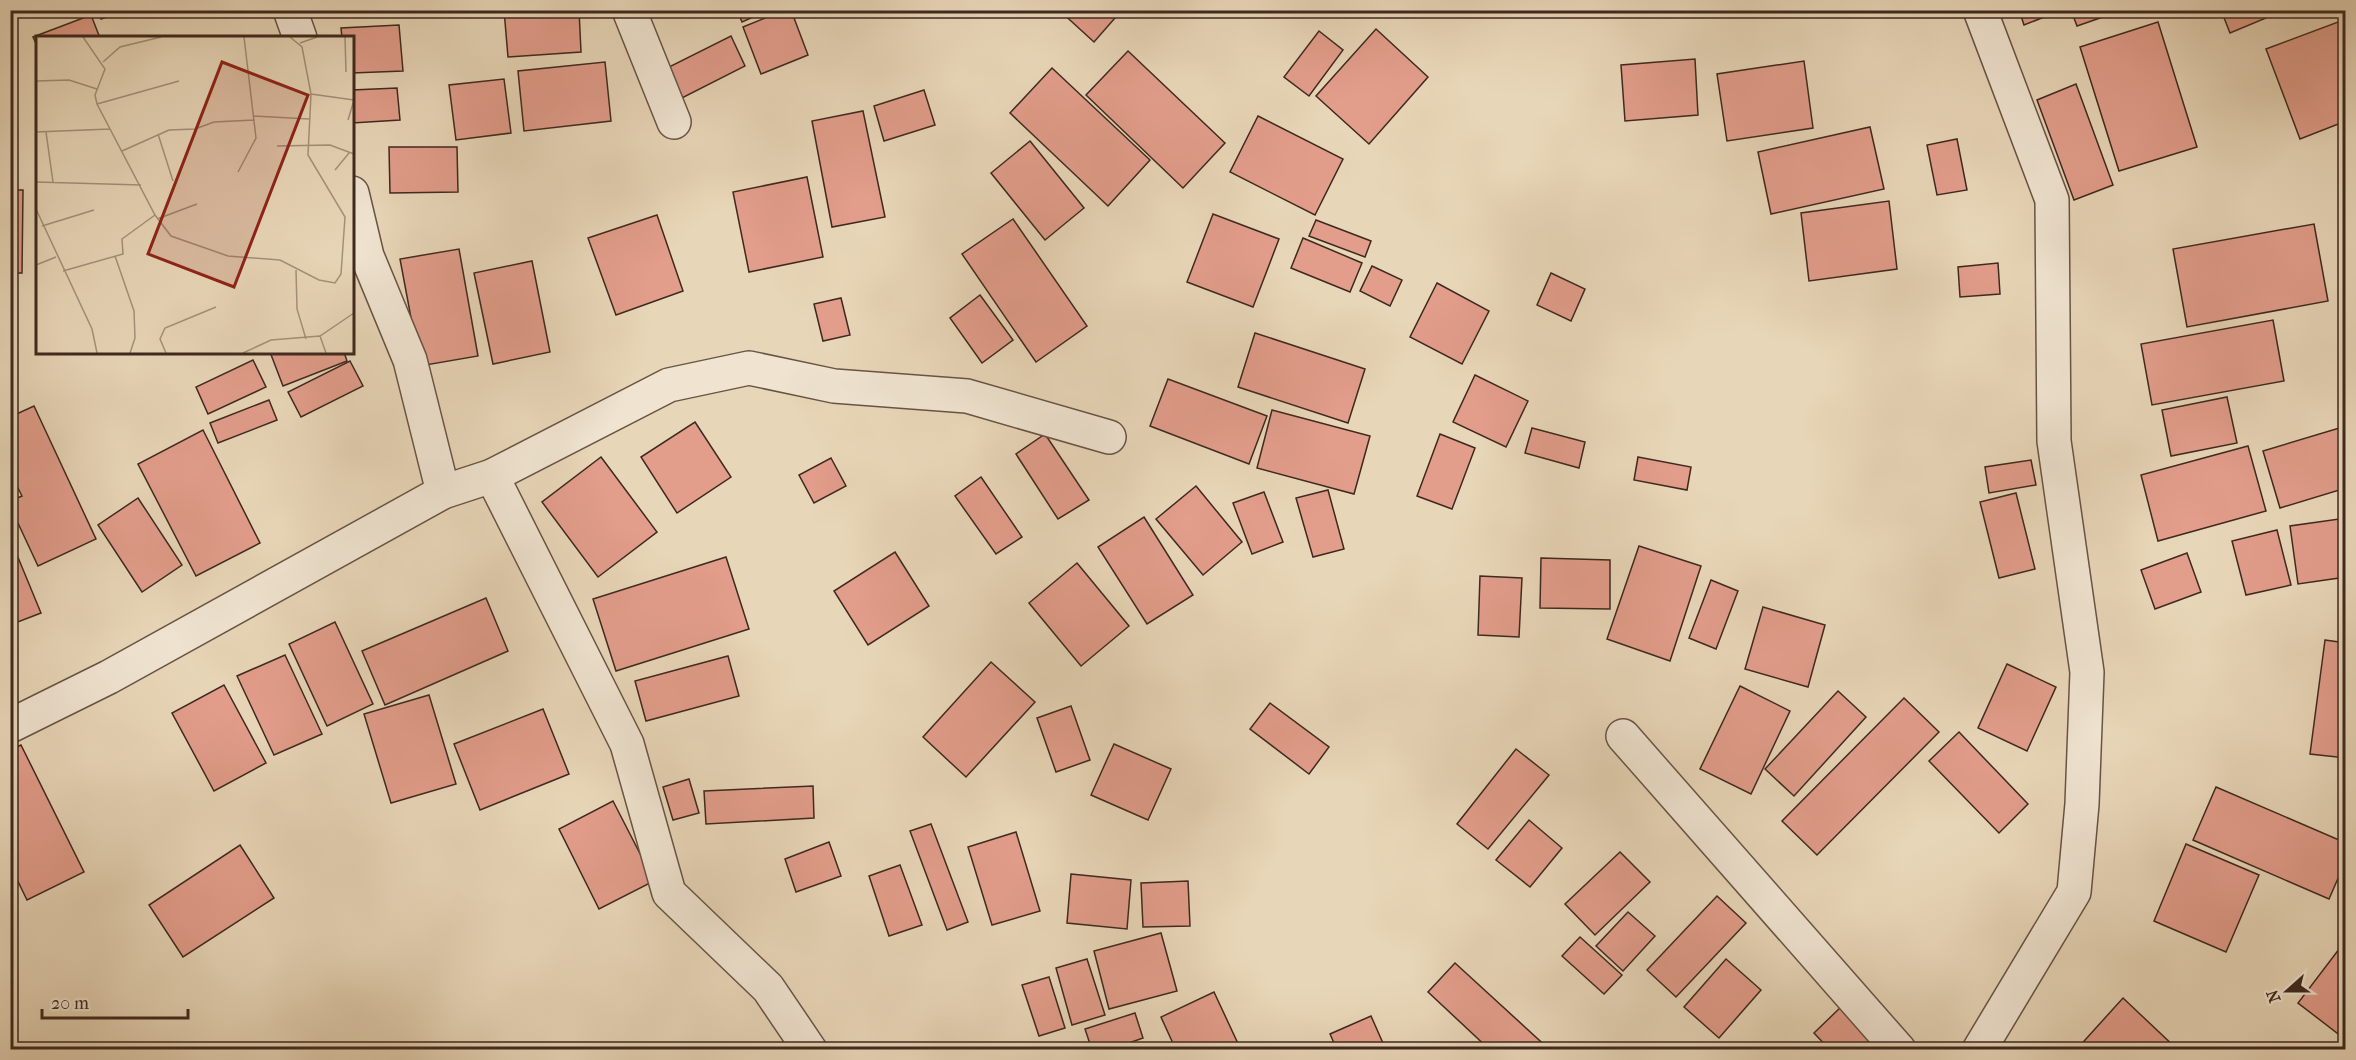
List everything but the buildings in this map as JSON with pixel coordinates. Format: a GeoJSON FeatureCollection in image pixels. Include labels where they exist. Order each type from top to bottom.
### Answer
{"type":"FeatureCollection","features":[{"type":"Feature","properties":{"kind":"street"},"geometry":{"type":"LineString","coordinates":[[290,10],[299,36]]}},
{"type":"Feature","properties":{"kind":"street"},"geometry":{"type":"LineString","coordinates":[[629,10],[674,122]]}},
{"type":"Feature","properties":{"kind":"street"},"geometry":{"type":"LineString","coordinates":[[1979,1050],[2074,892],[2082,804],[2087,672],[2054,441],[2052,200],[1980,10]]}},
{"type":"Feature","properties":{"kind":"street"},"geometry":{"type":"LineString","coordinates":[[354,201],[367,256],[410,360],[443,492]]}},
{"type":"Feature","properties":{"kind":"street"},"geometry":{"type":"LineString","coordinates":[[10,726],[109,677],[443,492],[492,476],[669,386],[749,368],[834,386],[968,396],[1108,437]]}},
{"type":"Feature","properties":{"kind":"street"},"geometry":{"type":"LineString","coordinates":[[492,476],[627,744],[669,893],[768,988],[810,1050]]}},
{"type":"Feature","properties":{"kind":"street"},"geometry":{"type":"LineString","coordinates":[[1623,736],[1899,1050]]}}]}
